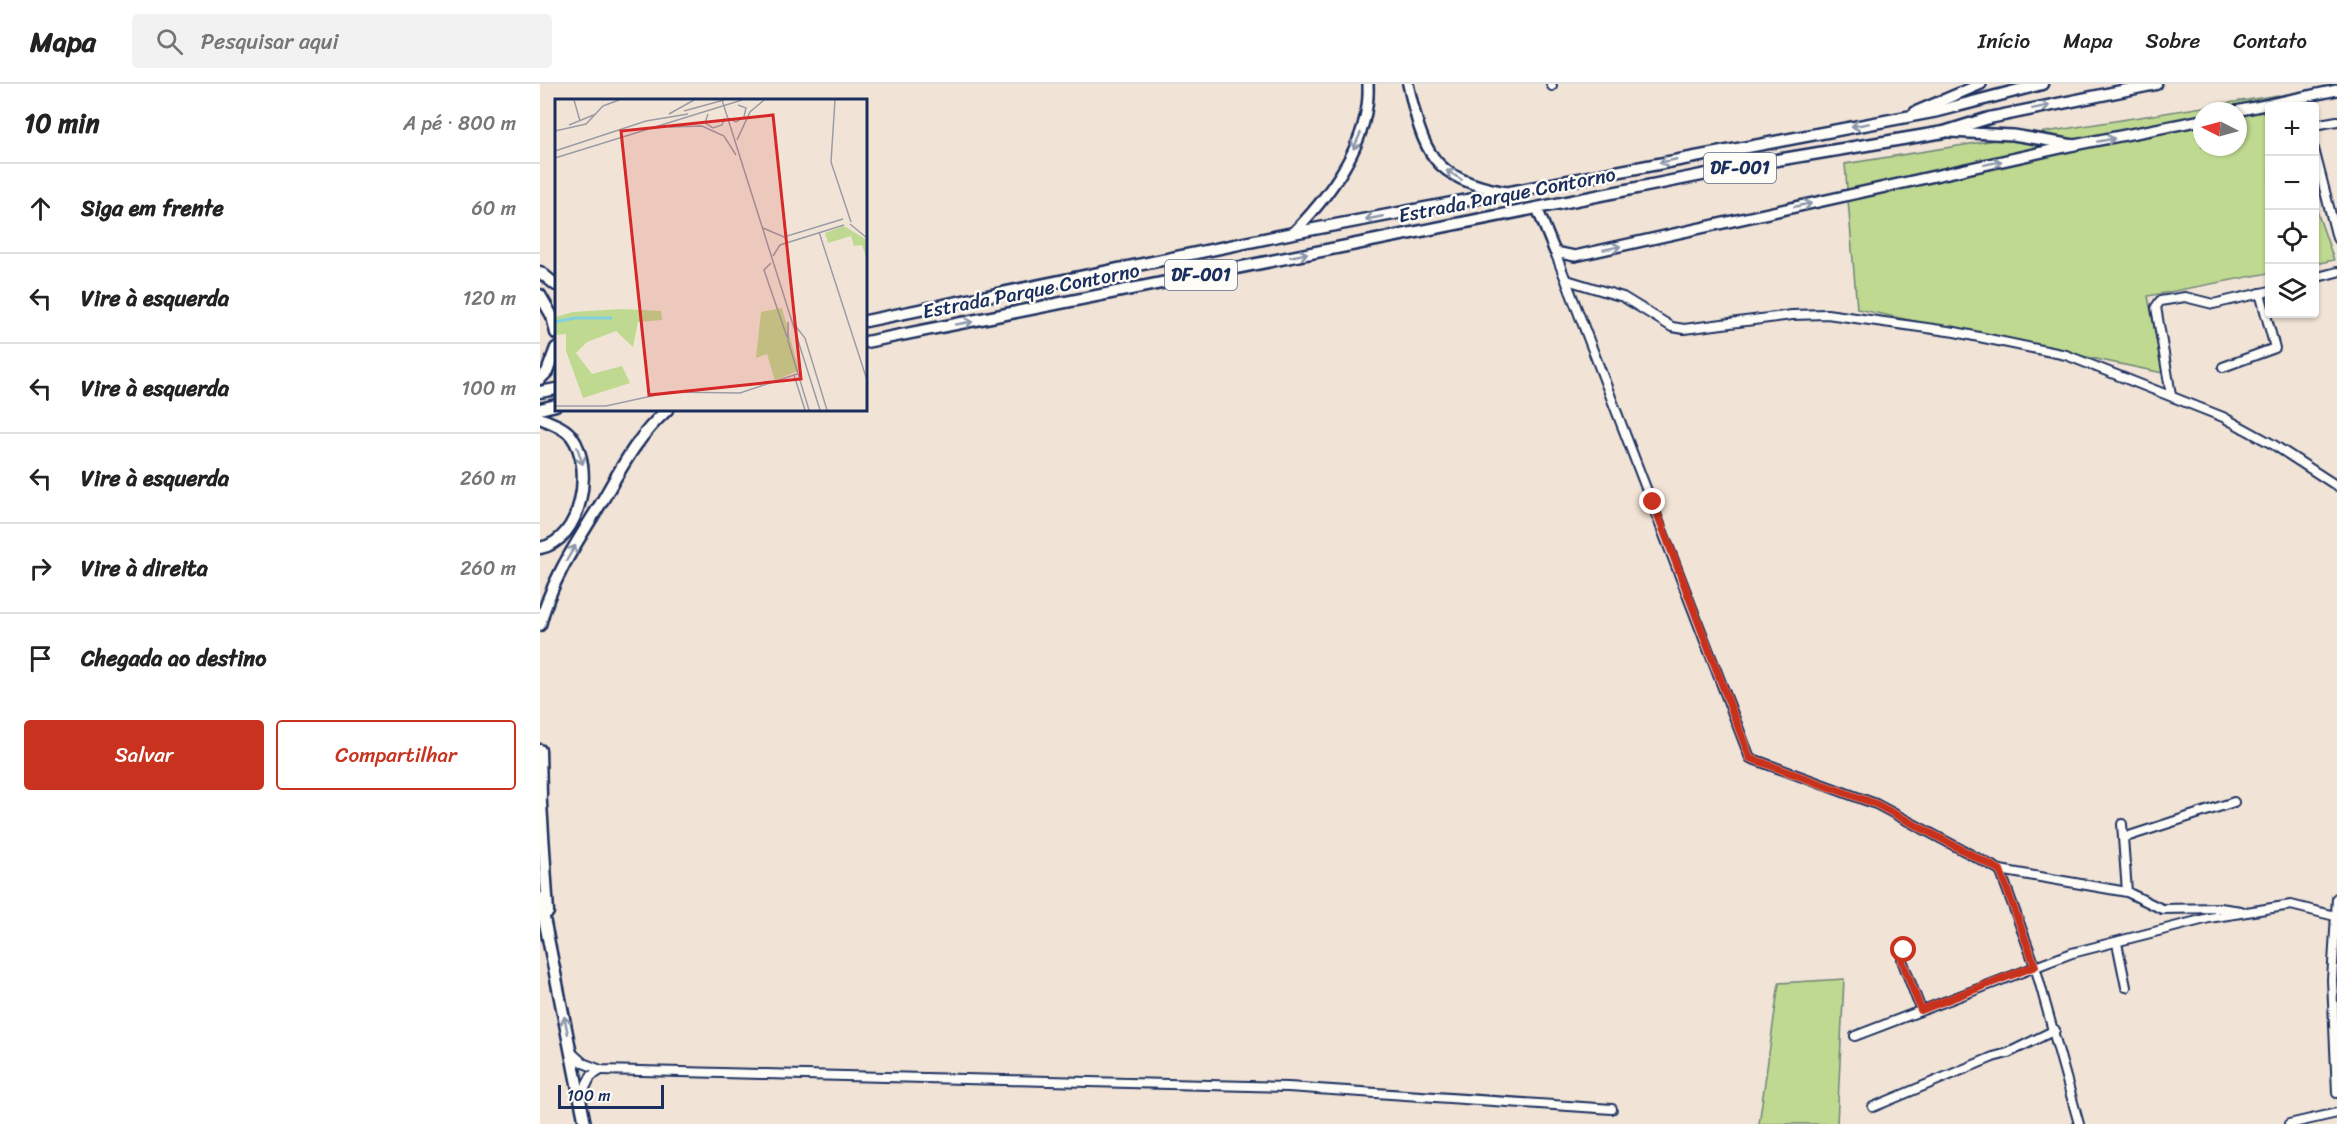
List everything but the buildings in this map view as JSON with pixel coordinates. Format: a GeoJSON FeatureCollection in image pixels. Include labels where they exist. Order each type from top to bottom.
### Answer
{"type":"FeatureCollection","features":[{"type":"Feature","properties":{"kind":"highway","name":"Estrada Parque Contorno"},"geometry":{"type":"LineString","coordinates":[[867,321],[1293,233],[1774,140],[1938,111],[2042,84]]}},
{"type":"Feature","properties":{"kind":"highway","name":"Estrada Parque Contorno"},"geometry":{"type":"LineString","coordinates":[[867,342],[1777,160],[1944,132],[1989,118],[2156,84]]}},
{"type":"Feature","properties":{"kind":"highway"},"geometry":{"type":"LineString","coordinates":[[1774,140],[1783,141],[1790,147],[1786,154],[1777,160]]}},
{"type":"Feature","properties":{"kind":"highway"},"geometry":{"type":"LineString","coordinates":[[1261,241],[1260,252],[1265,262]]}},
{"type":"Feature","properties":{"kind":"highway"},"geometry":{"type":"LineString","coordinates":[[540,272],[555,284]]}},
{"type":"Feature","properties":{"kind":"highway"},"geometry":{"type":"LineString","coordinates":[[540,295],[552,316],[555,329]]}},
{"type":"Feature","properties":{"kind":"highway"},"geometry":{"type":"LineString","coordinates":[[540,379],[547,372],[555,351]]}},
{"type":"Feature","properties":{"kind":"highway"},"geometry":{"type":"LineString","coordinates":[[540,392],[555,389]]}},
{"type":"Feature","properties":{"kind":"highway"},"geometry":{"type":"LineString","coordinates":[[540,409],[555,405]]}},
{"type":"Feature","properties":{"kind":"highway"},"geometry":{"type":"LineString","coordinates":[[540,625],[546,601],[560,570],[644,430],[666,411]]}},
{"type":"Feature","properties":{"kind":"highway"},"geometry":{"type":"LineString","coordinates":[[540,418],[572,436],[581,453],[584,479],[580,502],[567,530],[557,541],[540,548]]}},
{"type":"Feature","properties":{"kind":"highway"},"geometry":{"type":"LineString","coordinates":[[540,750],[550,948]]}},
{"type":"Feature","properties":{"kind":"highway"},"geometry":{"type":"LineString","coordinates":[[540,898],[585,1124]]}},
{"type":"Feature","properties":{"kind":"main road"},"geometry":{"type":"LineString","coordinates":[[1293,233],[1329,191],[1348,159],[1367,116],[1368,84]]}},
{"type":"Feature","properties":{"kind":"main road"},"geometry":{"type":"LineString","coordinates":[[1408,84],[1419,130],[1428,152],[1438,164],[1462,180],[1509,192]]}},
{"type":"Feature","properties":{"kind":"main road"},"geometry":{"type":"LineString","coordinates":[[1896,118],[1946,101],[1981,84]]}},
{"type":"Feature","properties":{"kind":"main road"},"geometry":{"type":"LineString","coordinates":[[2247,108],[2337,90]]}},
{"type":"Feature","properties":{"kind":"main road"},"geometry":{"type":"LineString","coordinates":[[1537,208],[1555,252],[1575,256],[2074,145],[2193,122]]}},
{"type":"Feature","properties":{"kind":"main road"},"geometry":{"type":"LineString","coordinates":[[1944,132],[2013,135],[2074,145]]}},
{"type":"Feature","properties":{"kind":"street"},"geometry":{"type":"LineString","coordinates":[[2299,96],[2301,102]]}},
{"type":"Feature","properties":{"kind":"street"},"geometry":{"type":"LineString","coordinates":[[2319,124],[2337,121]]}},
{"type":"Feature","properties":{"kind":"street"},"geometry":{"type":"LineString","coordinates":[[2316,156],[2337,238]]}},
{"type":"Feature","properties":{"kind":"street"},"geometry":{"type":"LineString","coordinates":[[1555,252],[1750,758],[1876,804],[2000,870],[2127,892],[2162,909],[2220,908],[2241,911]]}},
{"type":"Feature","properties":{"kind":"street"},"geometry":{"type":"LineString","coordinates":[[2319,277],[2337,272]]}},
{"type":"Feature","properties":{"kind":"street"},"geometry":{"type":"LineString","coordinates":[[1567,280],[1623,297],[1672,327],[1684,329],[1792,315],[1827,314],[1955,332],[2044,350],[2171,395],[2223,417],[2337,486]]}},
{"type":"Feature","properties":{"kind":"street"},"geometry":{"type":"LineString","coordinates":[[2171,395],[2156,307],[2160,301],[2185,297],[2214,304],[2265,292]]}},
{"type":"Feature","properties":{"kind":"street"},"geometry":{"type":"LineString","coordinates":[[2223,367],[2275,348],[2260,293]]}},
{"type":"Feature","properties":{"kind":"street"},"geometry":{"type":"LineString","coordinates":[[2123,838],[2234,802]]}},
{"type":"Feature","properties":{"kind":"street"},"geometry":{"type":"LineString","coordinates":[[2122,824],[2127,892]]}},
{"type":"Feature","properties":{"kind":"street"},"geometry":{"type":"LineString","coordinates":[[2000,870],[2035,966],[2055,1030],[2079,1124]]}},
{"type":"Feature","properties":{"kind":"street"},"geometry":{"type":"LineString","coordinates":[[2337,898],[2334,916],[2337,1093]]}},
{"type":"Feature","properties":{"kind":"street"},"geometry":{"type":"LineString","coordinates":[[1855,1036],[2072,953],[2241,911],[2292,905],[2334,916]]}},
{"type":"Feature","properties":{"kind":"street"},"geometry":{"type":"LineString","coordinates":[[2117,943],[2126,987]]}},
{"type":"Feature","properties":{"kind":"street"},"geometry":{"type":"LineString","coordinates":[[1904,950],[1902,960],[1921,1010]]}},
{"type":"Feature","properties":{"kind":"street"},"geometry":{"type":"LineString","coordinates":[[1873,1107],[1993,1057],[2008,1053],[2055,1030]]}},
{"type":"Feature","properties":{"kind":"street"},"geometry":{"type":"LineString","coordinates":[[572,1053],[584,1063],[601,1070],[1277,1086],[1612,1109]]}},
{"type":"Feature","properties":{"kind":"street"},"geometry":{"type":"LineString","coordinates":[[581,1096],[591,1076],[601,1070]]}},
{"type":"Feature","properties":{"kind":"street"},"geometry":{"type":"LineString","coordinates":[[2289,1124],[2337,1113]]}},
{"type":"Feature","properties":{"kind":"green space"},"geometry":{"type":"Polygon","coordinates":[[[2278,95],[2281,102],[2265,102],[2265,274],[2148,296],[2163,373],[1857,309],[1845,164],[2193,109],[2193,156],[2247,156],[2247,102],[2234,102],[2278,95]]]}},
{"type":"Feature","properties":{"kind":"green space"},"geometry":{"type":"Polygon","coordinates":[[[2319,217],[2334,260],[2319,263],[2319,217]]]}},
{"type":"Feature","properties":{"kind":"green space"},"geometry":{"type":"Polygon","coordinates":[[[1844,979],[1837,1124],[1759,1124],[1779,983],[1844,979]]]}},
{"type":"Feature","properties":{"kind":"route"},"geometry":{"type":"LineString","coordinates":[[1653,502],[1750,758],[1876,804],[2000,870],[2035,966],[1921,1010],[1902,960],[1904,950]]}}]}
